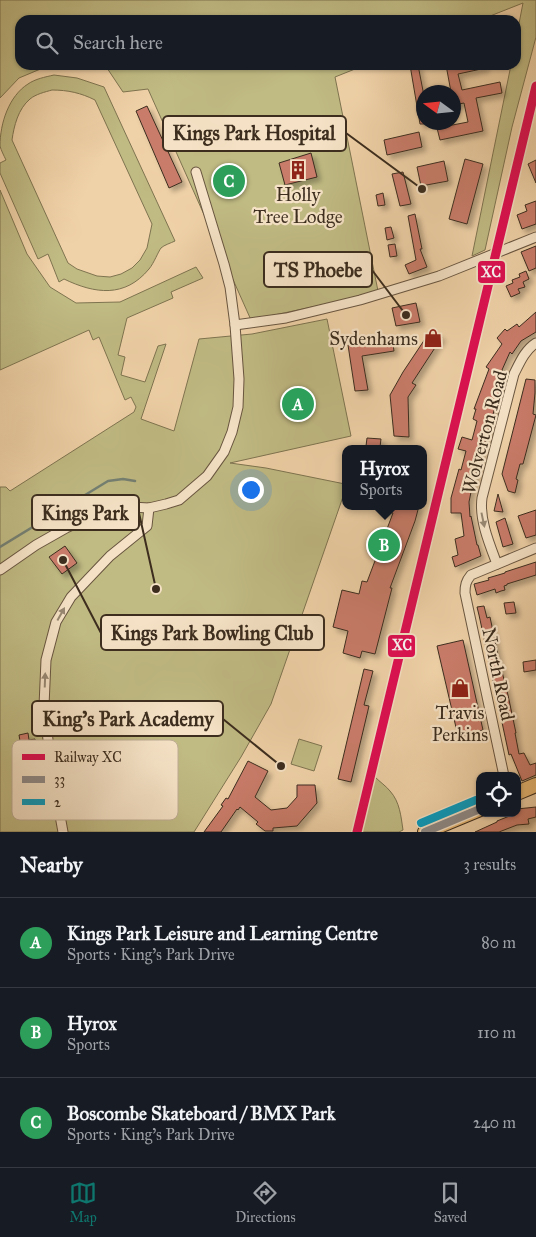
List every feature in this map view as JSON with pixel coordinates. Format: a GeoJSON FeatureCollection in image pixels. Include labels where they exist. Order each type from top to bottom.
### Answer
{"type":"FeatureCollection","features":[{"type":"Feature","properties":{"kind":"main road"},"geometry":{"type":"LineString","coordinates":[[521,791],[536,785]]}},
{"type":"Feature","properties":{"kind":"main road"},"geometry":{"type":"LineString","coordinates":[[425,832],[476,811]]}},
{"type":"Feature","properties":{"kind":"street"},"geometry":{"type":"LineString","coordinates":[[0,570],[36,545],[66,528],[113,506],[149,508],[179,500],[207,476],[224,452],[232,432],[238,407],[240,379],[235,325],[230,287],[196,172]]}},
{"type":"Feature","properties":{"kind":"street"},"geometry":{"type":"LineString","coordinates":[[235,325],[286,318],[360,300],[439,276],[536,236]]}},
{"type":"Feature","properties":{"kind":"street","name":"Wolverton Road"},"geometry":{"type":"LineString","coordinates":[[497,564],[489,544],[482,514],[482,498],[514,374],[529,348],[536,343]]}},
{"type":"Feature","properties":{"kind":"street"},"geometry":{"type":"LineString","coordinates":[[48,740],[44,706],[46,660],[56,622],[71,596],[110,556],[147,526],[149,508]]}},
{"type":"Feature","properties":{"kind":"street"},"geometry":{"type":"LineString","coordinates":[[497,564],[536,548]]}},
{"type":"Feature","properties":{"kind":"street","name":"North Road"},"geometry":{"type":"LineString","coordinates":[[497,564],[471,575],[467,580],[465,593],[503,772]]}},
{"type":"Feature","properties":{"kind":"shaded area"},"geometry":{"type":"Polygon","coordinates":[[[0,0],[536,0],[536,37],[512,127],[485,250],[472,256],[510,70],[521,70],[521,15],[523,3],[493,15],[15,15],[15,70],[38,70],[19,78],[0,98],[0,0]]]}},
{"type":"Feature","properties":{"kind":"shaded area"},"geometry":{"type":"Polygon","coordinates":[[[108,70],[352,70],[335,77],[378,291],[251,320],[148,89],[123,92],[108,70]]]}},
{"type":"Feature","properties":{"kind":"shaded area"},"geometry":{"type":"Polygon","coordinates":[[[54,75],[77,78],[104,87],[175,241],[161,248],[151,267],[140,278],[120,289],[98,290],[64,279],[59,282],[48,254],[38,259],[0,173],[0,163],[6,160],[0,146],[0,137],[4,119],[11,103],[21,89],[28,84],[37,79],[54,75]],[[58,90],[38,94],[26,103],[17,118],[12,140],[68,263],[77,269],[97,276],[110,277],[121,274],[132,268],[140,260],[147,248],[152,224],[95,100],[74,92],[58,90]]]}},
{"type":"Feature","properties":{"kind":"shaded area"},"geometry":{"type":"Polygon","coordinates":[[[0,190],[27,254],[50,287],[76,303],[120,302],[196,267],[203,278],[171,292],[173,298],[127,318],[118,355],[125,357],[121,375],[145,382],[158,346],[166,344],[141,419],[174,431],[199,339],[252,334],[327,319],[351,436],[230,463],[266,468],[342,483],[342,500],[271,704],[241,757],[194,832],[0,832],[0,487],[6,487],[10,491],[134,412],[136,407],[131,397],[125,400],[99,337],[93,340],[89,330],[0,370],[0,190]]]}},
{"type":"Feature","properties":{"kind":"shaded area"},"geometry":{"type":"Polygon","coordinates":[[[299,739],[322,746],[314,771],[291,764],[299,739]]]}},
{"type":"Feature","properties":{"kind":"shaded area"},"geometry":{"type":"Polygon","coordinates":[[[375,777],[388,789],[396,800],[400,810],[403,830],[399,832],[360,832],[375,777]]]}},
{"type":"Feature","properties":{"kind":"building"},"geometry":{"type":"Polygon","coordinates":[[[411,70],[419,70],[422,85],[416,85],[416,100],[411,70]]]}},
{"type":"Feature","properties":{"kind":"building"},"geometry":{"type":"Polygon","coordinates":[[[447,70],[477,70],[458,74],[461,85],[450,85],[447,70]]]}},
{"type":"Feature","properties":{"kind":"building"},"geometry":{"type":"Polygon","coordinates":[[[500,82],[502,93],[476,98],[483,131],[440,140],[438,130],[461,130],[461,123],[468,122],[464,103],[461,104],[461,86],[462,90],[500,82]]]}},
{"type":"Feature","properties":{"kind":"building"},"geometry":{"type":"Polygon","coordinates":[[[147,106],[182,182],[169,188],[136,111],[147,106]]]}},
{"type":"Feature","properties":{"kind":"building"},"geometry":{"type":"Polygon","coordinates":[[[419,132],[422,147],[387,155],[384,140],[419,132]]]}},
{"type":"Feature","properties":{"kind":"building","name":"Holly Tree Lodge"},"geometry":{"type":"Polygon","coordinates":[[[311,153],[317,177],[285,185],[279,163],[311,153]]]}},
{"type":"Feature","properties":{"kind":"building"},"geometry":{"type":"Polygon","coordinates":[[[465,159],[483,164],[467,224],[449,219],[465,159]]]}},
{"type":"Feature","properties":{"kind":"building"},"geometry":{"type":"Polygon","coordinates":[[[536,160],[536,183],[528,164],[536,160]]]}},
{"type":"Feature","properties":{"kind":"building"},"geometry":{"type":"Polygon","coordinates":[[[444,161],[448,181],[421,186],[417,167],[444,161]]]}},
{"type":"Feature","properties":{"kind":"building"},"geometry":{"type":"Polygon","coordinates":[[[403,172],[411,204],[400,206],[392,174],[403,172]]]}},
{"type":"Feature","properties":{"kind":"building"},"geometry":{"type":"Polygon","coordinates":[[[383,193],[385,205],[378,206],[376,195],[383,193]]]}},
{"type":"Feature","properties":{"kind":"building"},"geometry":{"type":"Polygon","coordinates":[[[536,201],[536,224],[522,229],[517,215],[527,211],[525,205],[536,201]]]}},
{"type":"Feature","properties":{"kind":"building"},"geometry":{"type":"Polygon","coordinates":[[[415,214],[422,249],[420,249],[427,267],[409,274],[405,265],[416,260],[408,216],[415,214]]]}},
{"type":"Feature","properties":{"kind":"building"},"geometry":{"type":"Polygon","coordinates":[[[391,227],[394,238],[387,240],[385,228],[391,227]]]}},
{"type":"Feature","properties":{"kind":"building"},"geometry":{"type":"Polygon","coordinates":[[[395,244],[397,256],[390,257],[388,245],[395,244]]]}},
{"type":"Feature","properties":{"kind":"building"},"geometry":{"type":"Polygon","coordinates":[[[536,246],[536,268],[529,271],[521,252],[536,246]]]}},
{"type":"Feature","properties":{"kind":"building"},"geometry":{"type":"Polygon","coordinates":[[[342,266],[345,279],[333,281],[330,269],[342,266]]]}},
{"type":"Feature","properties":{"kind":"building"},"geometry":{"type":"Polygon","coordinates":[[[526,271],[529,279],[523,282],[525,287],[518,289],[520,293],[511,297],[506,286],[513,283],[512,280],[520,277],[519,274],[526,271]]]}},
{"type":"Feature","properties":{"kind":"building"},"geometry":{"type":"Polygon","coordinates":[[[416,303],[420,322],[396,326],[392,308],[416,303]]]}},
{"type":"Feature","properties":{"kind":"building"},"geometry":{"type":"Polygon","coordinates":[[[536,312],[536,332],[521,341],[512,354],[510,352],[502,370],[500,390],[472,487],[469,502],[470,517],[481,556],[455,567],[452,557],[458,555],[455,539],[464,536],[461,513],[451,513],[451,498],[466,451],[458,449],[462,437],[472,440],[477,421],[473,419],[476,409],[474,409],[489,369],[486,367],[502,344],[497,338],[505,329],[507,331],[517,324],[519,327],[536,312]]]}},
{"type":"Feature","properties":{"kind":"building"},"geometry":{"type":"Polygon","coordinates":[[[431,330],[442,337],[412,383],[416,385],[408,397],[409,437],[394,436],[390,395],[431,330]]]}},
{"type":"Feature","properties":{"kind":"building"},"geometry":{"type":"Polygon","coordinates":[[[392,337],[394,351],[362,356],[368,390],[355,391],[348,345],[392,337]]]}},
{"type":"Feature","properties":{"kind":"building"},"geometry":{"type":"Polygon","coordinates":[[[526,379],[535,380],[533,414],[536,415],[523,464],[520,464],[515,493],[508,491],[502,474],[526,379]]]}},
{"type":"Feature","properties":{"kind":"building"},"geometry":{"type":"Polygon","coordinates":[[[367,438],[381,439],[380,445],[366,445],[367,438]]]}},
{"type":"Feature","properties":{"kind":"building"},"geometry":{"type":"Polygon","coordinates":[[[498,494],[503,512],[494,511],[498,494]]]}},
{"type":"Feature","properties":{"kind":"building"},"geometry":{"type":"Polygon","coordinates":[[[418,510],[390,588],[392,588],[375,654],[362,651],[360,658],[343,653],[348,631],[333,627],[342,590],[359,594],[362,581],[367,582],[393,513],[378,511],[418,510]]]}},
{"type":"Feature","properties":{"kind":"building"},"geometry":{"type":"Polygon","coordinates":[[[536,510],[536,535],[526,538],[518,516],[536,510]]]}},
{"type":"Feature","properties":{"kind":"building"},"geometry":{"type":"Polygon","coordinates":[[[505,518],[513,544],[503,547],[496,522],[505,518]]]}},
{"type":"Feature","properties":{"kind":"building"},"geometry":{"type":"Polygon","coordinates":[[[65,546],[77,563],[62,574],[49,557],[65,546]]]}},
{"type":"Feature","properties":{"kind":"building"},"geometry":{"type":"Polygon","coordinates":[[[536,562],[536,575],[507,584],[504,586],[505,590],[496,593],[495,589],[477,595],[474,584],[536,562]]]}},
{"type":"Feature","properties":{"kind":"building"},"geometry":{"type":"Polygon","coordinates":[[[514,602],[516,613],[506,614],[504,603],[514,602]]]}},
{"type":"Feature","properties":{"kind":"building"},"geometry":{"type":"Polygon","coordinates":[[[484,606],[487,618],[490,617],[519,754],[524,753],[530,765],[536,763],[536,775],[522,781],[521,772],[518,772],[511,754],[509,755],[477,607],[484,606]]]}},
{"type":"Feature","properties":{"kind":"building","name":"Travis Perkins"},"geometry":{"type":"Polygon","coordinates":[[[463,640],[483,730],[458,736],[437,646],[463,640]]]}},
{"type":"Feature","properties":{"kind":"building"},"geometry":{"type":"Polygon","coordinates":[[[536,660],[536,670],[524,672],[523,662],[536,660]]]}},
{"type":"Feature","properties":{"kind":"building"},"geometry":{"type":"Polygon","coordinates":[[[364,669],[373,671],[364,705],[369,706],[351,782],[338,779],[364,669]]]}},
{"type":"Feature","properties":{"kind":"building"},"geometry":{"type":"Polygon","coordinates":[[[28,733],[29,740],[20,740],[19,735],[28,733]]]}},
{"type":"Feature","properties":{"kind":"building"},"geometry":{"type":"Polygon","coordinates":[[[248,761],[268,771],[255,797],[271,810],[287,808],[297,797],[297,785],[315,785],[317,803],[297,826],[273,828],[273,831],[265,831],[256,824],[258,822],[240,807],[221,832],[204,832],[223,806],[221,805],[226,798],[228,799],[248,761]]]}},
{"type":"Feature","properties":{"kind":"building"},"geometry":{"type":"Polygon","coordinates":[[[536,807],[536,817],[528,819],[529,824],[517,825],[499,832],[475,832],[507,817],[521,817],[521,809],[536,807]]]}},
{"type":"Feature","properties":{"kind":"waterway"},"geometry":{"type":"LineString","coordinates":[[0,547],[108,481],[123,479],[135,481]]}},
{"type":"Feature","properties":{"kind":"rail line","name":"XC"},"geometry":{"type":"LineString","coordinates":[[357,832],[536,86]]}},
{"type":"Feature","properties":{"kind":"transit line","name":"2"},"geometry":{"type":"LineString","coordinates":[[421,823],[476,800]]}},
{"type":"Feature","properties":{"kind":"transit line","name":"33"},"geometry":{"type":"LineString","coordinates":[[425,832],[476,811]]}},
{"type":"Feature","properties":{"kind":"place","name":"Holly Tree Lodge"},"geometry":{"type":"Point","coordinates":[298,170]}},
{"type":"Feature","properties":{"kind":"place","name":"Boscombe Skateboard / BMX Park"},"geometry":{"type":"Point","coordinates":[229,181]}},
{"type":"Feature","properties":{"kind":"place","name":"Kings Park Hospital"},"geometry":{"type":"Point","coordinates":[422,189]}},
{"type":"Feature","properties":{"kind":"place","name":"TS Phoebe"},"geometry":{"type":"Point","coordinates":[406,315]}},
{"type":"Feature","properties":{"kind":"place","name":"Sydenhams"},"geometry":{"type":"Point","coordinates":[433,338]}},
{"type":"Feature","properties":{"kind":"place","name":"Kings Park Leisure and Learning Centre"},"geometry":{"type":"Point","coordinates":[298,404]}},
{"type":"Feature","properties":{"kind":"place","name":"Hyrox"},"geometry":{"type":"Point","coordinates":[384,545]}},
{"type":"Feature","properties":{"kind":"place","name":"Kings Park Bowling Club"},"geometry":{"type":"Point","coordinates":[63,560]}},
{"type":"Feature","properties":{"kind":"place","name":"Kings Park"},"geometry":{"type":"Point","coordinates":[156,589]}},
{"type":"Feature","properties":{"kind":"place","name":"Travis Perkins"},"geometry":{"type":"Point","coordinates":[460,688]}},
{"type":"Feature","properties":{"kind":"place","name":"King's Park Academy"},"geometry":{"type":"Point","coordinates":[281,766]}}]}
